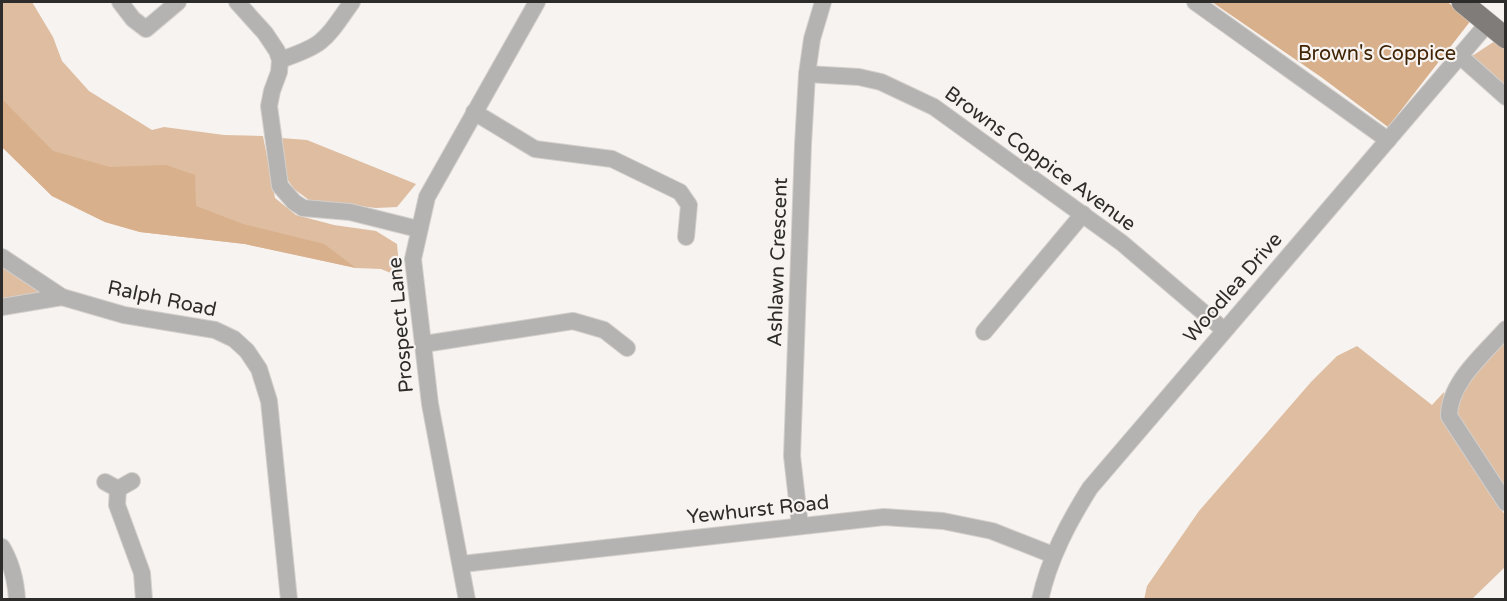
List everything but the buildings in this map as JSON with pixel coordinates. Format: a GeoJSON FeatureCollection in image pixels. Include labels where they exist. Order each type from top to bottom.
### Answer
{"type":"FeatureCollection","features":[{"type":"Feature","properties":{"kind":"main road"},"geometry":{"type":"LineString","coordinates":[[1462,2],[1506,38]]}},
{"type":"Feature","properties":{"kind":"street"},"geometry":{"type":"LineString","coordinates":[[120,2],[133,19],[146,29],[178,2]]}},
{"type":"Feature","properties":{"kind":"street"},"geometry":{"type":"LineString","coordinates":[[237,2],[265,33],[280,60],[279,72],[269,106],[280,186],[294,202],[303,208],[350,212],[418,229]]}},
{"type":"Feature","properties":{"kind":"street"},"geometry":{"type":"LineString","coordinates":[[280,60],[312,49],[323,41],[352,2]]}},
{"type":"Feature","properties":{"kind":"street","name":"Prospect Lane"},"geometry":{"type":"LineString","coordinates":[[467,600],[430,404],[413,259],[427,197],[537,2]]}},
{"type":"Feature","properties":{"kind":"street","name":"Ashlawn Crescent"},"geometry":{"type":"LineString","coordinates":[[800,526],[792,456],[807,74],[812,39],[823,2]]}},
{"type":"Feature","properties":{"kind":"street"},"geometry":{"type":"LineString","coordinates":[[1195,2],[1388,140]]}},
{"type":"Feature","properties":{"kind":"street","name":"Woodlea Drive"},"geometry":{"type":"LineString","coordinates":[[1040,600],[1053,555],[1090,488],[1461,57],[1488,22]]}},
{"type":"Feature","properties":{"kind":"street"},"geometry":{"type":"LineString","coordinates":[[1461,57],[1506,97]]}},
{"type":"Feature","properties":{"kind":"street","name":"Browns Coppice Avenue"},"geometry":{"type":"LineString","coordinates":[[807,74],[859,77],[881,82],[920,99],[1083,214],[1224,330]]}},
{"type":"Feature","properties":{"kind":"street"},"geometry":{"type":"LineString","coordinates":[[474,112],[535,149],[612,159],[680,192],[688,205],[686,237]]}},
{"type":"Feature","properties":{"kind":"street"},"geometry":{"type":"LineString","coordinates":[[984,332],[1083,214]]}},
{"type":"Feature","properties":{"kind":"street","name":"Ralph Road"},"geometry":{"type":"LineString","coordinates":[[2,257],[62,297],[124,315],[215,330],[241,345],[255,361],[264,380],[269,401],[289,600]]}},
{"type":"Feature","properties":{"kind":"street"},"geometry":{"type":"LineString","coordinates":[[2,307],[62,297]]}},
{"type":"Feature","properties":{"kind":"street"},"geometry":{"type":"LineString","coordinates":[[424,344],[573,321],[604,330],[626,348]]}},
{"type":"Feature","properties":{"kind":"street"},"geometry":{"type":"LineString","coordinates":[[1506,328],[1460,382],[1450,400],[1449,409],[1452,424],[1506,503]]}},
{"type":"Feature","properties":{"kind":"street"},"geometry":{"type":"LineString","coordinates":[[118,484],[117,505],[142,573],[144,600]]}},
{"type":"Feature","properties":{"kind":"street","name":"Yewhurst Road"},"geometry":{"type":"LineString","coordinates":[[462,564],[884,517],[943,521],[992,531],[1053,555]]}},
{"type":"Feature","properties":{"kind":"street"},"geometry":{"type":"LineString","coordinates":[[2,547],[10,561],[16,580],[17,600]]}},
{"type":"Feature","properties":{"kind":"shaded area"},"geometry":{"type":"Polygon","coordinates":[[[2,2],[32,2],[53,37],[62,61],[89,91],[152,130],[164,127],[224,135],[263,136],[275,198],[296,215],[334,225],[376,231],[397,244],[400,277],[381,269],[356,268],[245,244],[140,232],[105,222],[52,196],[2,147],[2,2]]]}},
{"type":"Feature","properties":{"kind":"shaded area"},"geometry":{"type":"Polygon","coordinates":[[[1498,39],[1505,47],[1505,87],[1469,58],[1498,39]]]}},
{"type":"Feature","properties":{"kind":"shaded area"},"geometry":{"type":"Polygon","coordinates":[[[281,138],[307,140],[416,184],[397,207],[376,208],[309,200],[294,189],[283,173],[281,138]]]}},
{"type":"Feature","properties":{"kind":"shaded area"},"geometry":{"type":"Polygon","coordinates":[[[2,267],[41,293],[2,300],[2,267]]]}},
{"type":"Feature","properties":{"kind":"shaded area"},"geometry":{"type":"Polygon","coordinates":[[[1505,340],[1505,493],[1454,418],[1456,396],[1505,340]]]}},
{"type":"Feature","properties":{"kind":"shaded area"},"geometry":{"type":"Polygon","coordinates":[[[1357,346],[1432,405],[1444,392],[1443,411],[1446,423],[1505,515],[1505,567],[1472,599],[1144,600],[1147,586],[1199,511],[1311,382],[1337,356],[1357,346]]]}},
{"type":"Feature","properties":{"kind":"green space","name":"Brown's Coppice"},"geometry":{"type":"Polygon","coordinates":[[[1212,2],[1447,2],[1472,19],[1388,127],[1321,77],[1212,2]]]}},
{"type":"Feature","properties":{"kind":"green space"},"geometry":{"type":"Polygon","coordinates":[[[2,99],[53,151],[110,167],[166,165],[195,175],[196,206],[243,224],[324,244],[356,268],[245,244],[140,232],[105,222],[52,196],[2,147],[2,99]]]}}]}
